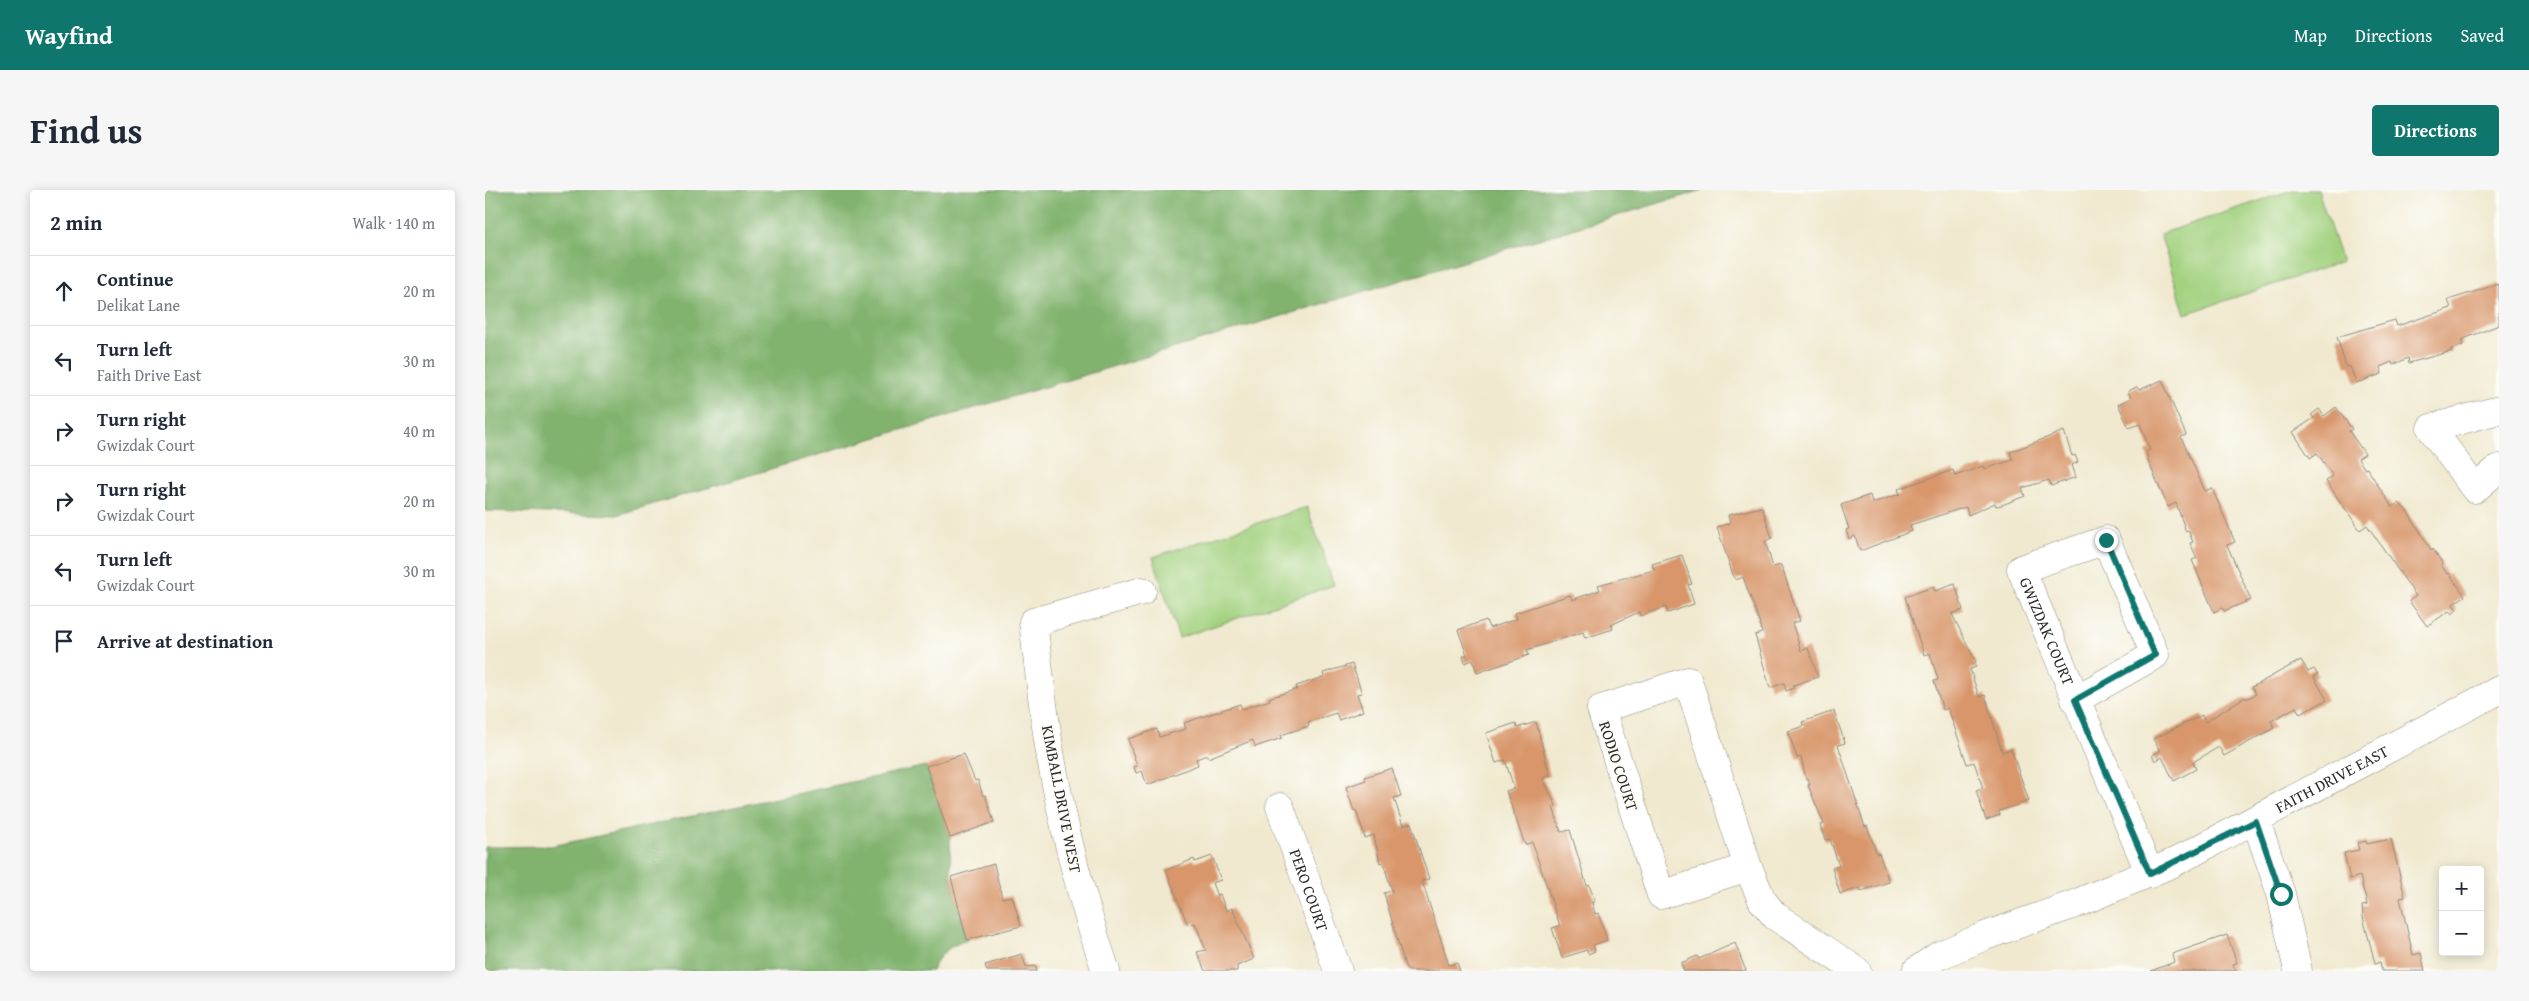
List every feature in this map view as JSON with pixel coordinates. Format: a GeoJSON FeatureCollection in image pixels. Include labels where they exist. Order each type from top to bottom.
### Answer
{"type":"FeatureCollection","features":[{"type":"Feature","properties":{"kind":"street"},"geometry":{"type":"LineString","coordinates":[[2499,410],[2431,428],[2475,489],[2499,468]]}},
{"type":"Feature","properties":{"kind":"street","name":"GWIZDAK COURT"},"geometry":{"type":"LineString","coordinates":[[2075,700],[2155,655],[2106,540],[2021,569],[2075,700],[2150,874]]}},
{"type":"Feature","properties":{"kind":"street","name":"KIMBALL DRIVE WEST"},"geometry":{"type":"LineString","coordinates":[[1106,971],[1087,915],[1071,853],[1051,758],[1033,622],[1142,591]]}},
{"type":"Feature","properties":{"kind":"street","name":"RODIO COURT"},"geometry":{"type":"LineString","coordinates":[[1748,867],[1661,895],[1601,709],[1688,681],[1748,867],[1762,900],[1775,916],[1857,971]]}},
{"type":"Feature","properties":{"kind":"street","name":"FAITH DRIVE EAST"},"geometry":{"type":"LineString","coordinates":[[1916,971],[1939,956],[1985,936],[2075,904],[2150,874],[2256,821],[2499,690]]}},
{"type":"Feature","properties":{"kind":"street","name":"PERO COURT"},"geometry":{"type":"LineString","coordinates":[[1280,807],[1338,971]]}},
{"type":"Feature","properties":{"kind":"street"},"geometry":{"type":"LineString","coordinates":[[2256,821],[2281,894],[2298,971]]}},
{"type":"Feature","properties":{"kind":"green space"},"geometry":{"type":"Polygon","coordinates":[[[485,190],[1703,190],[617,515],[485,511],[485,190]]]}},
{"type":"Feature","properties":{"kind":"green space"},"geometry":{"type":"Polygon","coordinates":[[[2292,190],[2318,190],[2342,262],[2185,314],[2160,234],[2292,190]]]}},
{"type":"Feature","properties":{"kind":"green space"},"geometry":{"type":"Polygon","coordinates":[[[1307,507],[1334,585],[1179,638],[1153,557],[1307,507]]]}},
{"type":"Feature","properties":{"kind":"green space"},"geometry":{"type":"Polygon","coordinates":[[[926,766],[950,838],[951,877],[967,940],[946,951],[938,959],[932,971],[485,971],[485,847],[552,846],[926,766]]]}},
{"type":"Feature","properties":{"kind":"building"},"geometry":{"type":"Polygon","coordinates":[[[2499,284],[2499,325],[2461,340],[2463,345],[2451,349],[2452,351],[2409,363],[2408,358],[2393,365],[2392,362],[2380,367],[2382,374],[2356,383],[2350,366],[2346,367],[2337,337],[2395,320],[2397,326],[2451,308],[2448,300],[2499,284]]]}},
{"type":"Feature","properties":{"kind":"building"},"geometry":{"type":"Polygon","coordinates":[[[2162,380],[2186,435],[2181,437],[2205,491],[2212,488],[2235,542],[2227,545],[2251,600],[2224,611],[2223,608],[2214,612],[2192,560],[2197,558],[2190,543],[2193,542],[2188,530],[2186,532],[2176,503],[2168,507],[2149,463],[2146,452],[2150,450],[2140,424],[2129,428],[2118,404],[2131,398],[2128,391],[2137,387],[2139,390],[2162,380]]]}},
{"type":"Feature","properties":{"kind":"building"},"geometry":{"type":"Polygon","coordinates":[[[2336,407],[2352,429],[2349,431],[2365,454],[2358,459],[2365,469],[2367,468],[2392,507],[2399,503],[2407,511],[2432,551],[2433,549],[2443,564],[2441,565],[2447,574],[2449,573],[2465,596],[2453,604],[2457,610],[2452,614],[2449,611],[2427,626],[2409,601],[2416,596],[2367,525],[2360,530],[2326,481],[2333,476],[2317,453],[2310,458],[2293,432],[2314,418],[2311,415],[2319,409],[2324,416],[2336,407]]]}},
{"type":"Feature","properties":{"kind":"building"},"geometry":{"type":"Polygon","coordinates":[[[2064,431],[2072,456],[2075,455],[2078,462],[2072,465],[2076,477],[2051,486],[2049,480],[2022,488],[2025,496],[2002,505],[1996,506],[1995,503],[1968,515],[1966,507],[1910,525],[1912,531],[1860,551],[1855,536],[1849,539],[1846,530],[1849,529],[1841,505],[1870,495],[1872,503],[1900,494],[1898,489],[1953,470],[1955,476],[1983,466],[1984,469],[2013,460],[2010,452],[2064,431]]]}},
{"type":"Feature","properties":{"kind":"building"},"geometry":{"type":"Polygon","coordinates":[[[1762,507],[1772,538],[1765,541],[1773,567],[1781,565],[1800,621],[1792,623],[1801,651],[1808,648],[1818,677],[1793,685],[1794,688],[1786,691],[1784,683],[1770,688],[1755,635],[1762,633],[1759,621],[1743,577],[1736,580],[1733,575],[1717,527],[1730,523],[1728,515],[1762,507]]]}},
{"type":"Feature","properties":{"kind":"building"},"geometry":{"type":"Polygon","coordinates":[[[1682,555],[1692,584],[1688,585],[1694,604],[1668,613],[1666,607],[1640,616],[1639,612],[1611,625],[1613,629],[1585,638],[1583,632],[1527,650],[1529,655],[1477,673],[1473,660],[1465,663],[1463,656],[1467,655],[1458,630],[1486,620],[1489,628],[1517,619],[1515,613],[1570,595],[1572,600],[1600,590],[1598,585],[1654,570],[1652,564],[1682,555]]]}},
{"type":"Feature","properties":{"kind":"building"},"geometry":{"type":"Polygon","coordinates":[[[1955,584],[1963,610],[1952,614],[1976,662],[1974,663],[1976,667],[1970,669],[1979,697],[1985,695],[2002,752],[2011,749],[2029,801],[1999,811],[2000,815],[1986,820],[1976,790],[1983,788],[1974,762],[1967,764],[1948,708],[1943,710],[1934,681],[1938,680],[1930,653],[1924,655],[1905,597],[1933,587],[1935,591],[1955,584]]]}},
{"type":"Feature","properties":{"kind":"building"},"geometry":{"type":"Polygon","coordinates":[[[2301,660],[2308,672],[2314,669],[2318,675],[2314,677],[2327,700],[2300,714],[2296,707],[2271,721],[2274,728],[2224,756],[2219,747],[2193,762],[2196,769],[2174,781],[2162,757],[2155,761],[2152,755],[2160,751],[2153,739],[2202,715],[2205,722],[2245,697],[2246,699],[2256,694],[2252,687],[2301,660]]]}},
{"type":"Feature","properties":{"kind":"building"},"geometry":{"type":"Polygon","coordinates":[[[1352,664],[1362,693],[1357,694],[1363,711],[1339,720],[1336,713],[1308,722],[1309,726],[1281,735],[1282,738],[1255,747],[1253,740],[1208,758],[1207,755],[1196,759],[1198,765],[1147,785],[1142,771],[1136,773],[1134,767],[1137,766],[1128,739],[1157,729],[1159,737],[1186,729],[1184,723],[1240,704],[1242,709],[1270,700],[1269,698],[1297,689],[1296,686],[1324,677],[1323,673],[1352,664]]]}},
{"type":"Feature","properties":{"kind":"building"},"geometry":{"type":"Polygon","coordinates":[[[1834,711],[1845,743],[1838,745],[1865,827],[1867,826],[1877,854],[1879,853],[1889,882],[1861,891],[1860,888],[1840,894],[1832,868],[1839,866],[1830,839],[1825,840],[1820,825],[1824,824],[1808,785],[1810,785],[1808,778],[1806,779],[1801,757],[1797,758],[1788,731],[1804,726],[1802,722],[1834,711]]]}},
{"type":"Feature","properties":{"kind":"building"},"geometry":{"type":"Polygon","coordinates":[[[1536,722],[1550,776],[1543,778],[1556,806],[1553,807],[1561,832],[1570,830],[1587,886],[1589,885],[1595,901],[1592,902],[1595,914],[1598,913],[1607,940],[1593,945],[1595,951],[1588,954],[1587,950],[1562,958],[1552,928],[1560,926],[1532,842],[1525,845],[1506,791],[1514,788],[1505,760],[1496,763],[1486,733],[1516,723],[1517,728],[1536,722]]]}},
{"type":"Feature","properties":{"kind":"building"},"geometry":{"type":"Polygon","coordinates":[[[964,754],[975,781],[978,780],[983,796],[985,795],[994,822],[950,838],[926,766],[964,754]]]}},
{"type":"Feature","properties":{"kind":"building"},"geometry":{"type":"Polygon","coordinates":[[[1392,768],[1401,796],[1394,798],[1403,826],[1411,823],[1429,879],[1422,881],[1449,965],[1457,963],[1460,971],[1409,971],[1405,966],[1384,893],[1392,891],[1383,862],[1380,863],[1374,835],[1365,838],[1346,787],[1366,780],[1365,777],[1392,768]]]}},
{"type":"Feature","properties":{"kind":"building"},"geometry":{"type":"Polygon","coordinates":[[[2391,839],[2405,897],[2400,898],[2413,955],[2421,953],[2425,971],[2382,971],[2380,962],[2375,963],[2363,917],[2362,906],[2367,905],[2360,876],[2350,879],[2344,853],[2359,850],[2357,843],[2366,841],[2367,844],[2391,839]]]}},
{"type":"Feature","properties":{"kind":"building"},"geometry":{"type":"Polygon","coordinates":[[[1212,856],[1221,880],[1212,883],[1217,896],[1220,894],[1226,911],[1232,908],[1254,959],[1237,966],[1237,971],[1205,971],[1197,952],[1206,950],[1195,923],[1188,925],[1166,870],[1194,859],[1195,862],[1212,856]]]}},
{"type":"Feature","properties":{"kind":"building"},"geometry":{"type":"Polygon","coordinates":[[[994,864],[1002,898],[1012,896],[1021,926],[967,940],[951,877],[994,864]]]}},
{"type":"Feature","properties":{"kind":"building"},"geometry":{"type":"Polygon","coordinates":[[[2227,935],[2237,963],[2233,964],[2236,971],[2151,971],[2174,962],[2172,954],[2227,935]]]}},
{"type":"Feature","properties":{"kind":"building"},"geometry":{"type":"Polygon","coordinates":[[[1735,943],[1746,971],[1684,971],[1681,963],[1697,956],[1699,959],[1735,943]]]}},
{"type":"Feature","properties":{"kind":"building"},"geometry":{"type":"Polygon","coordinates":[[[1022,954],[1026,967],[1035,966],[1037,971],[987,971],[985,965],[1022,954]]]}},
{"type":"Feature","properties":{"kind":"route"},"geometry":{"type":"LineString","coordinates":[[2106,540],[2155,655],[2075,700],[2150,874],[2256,821],[2281,894]]}}]}
